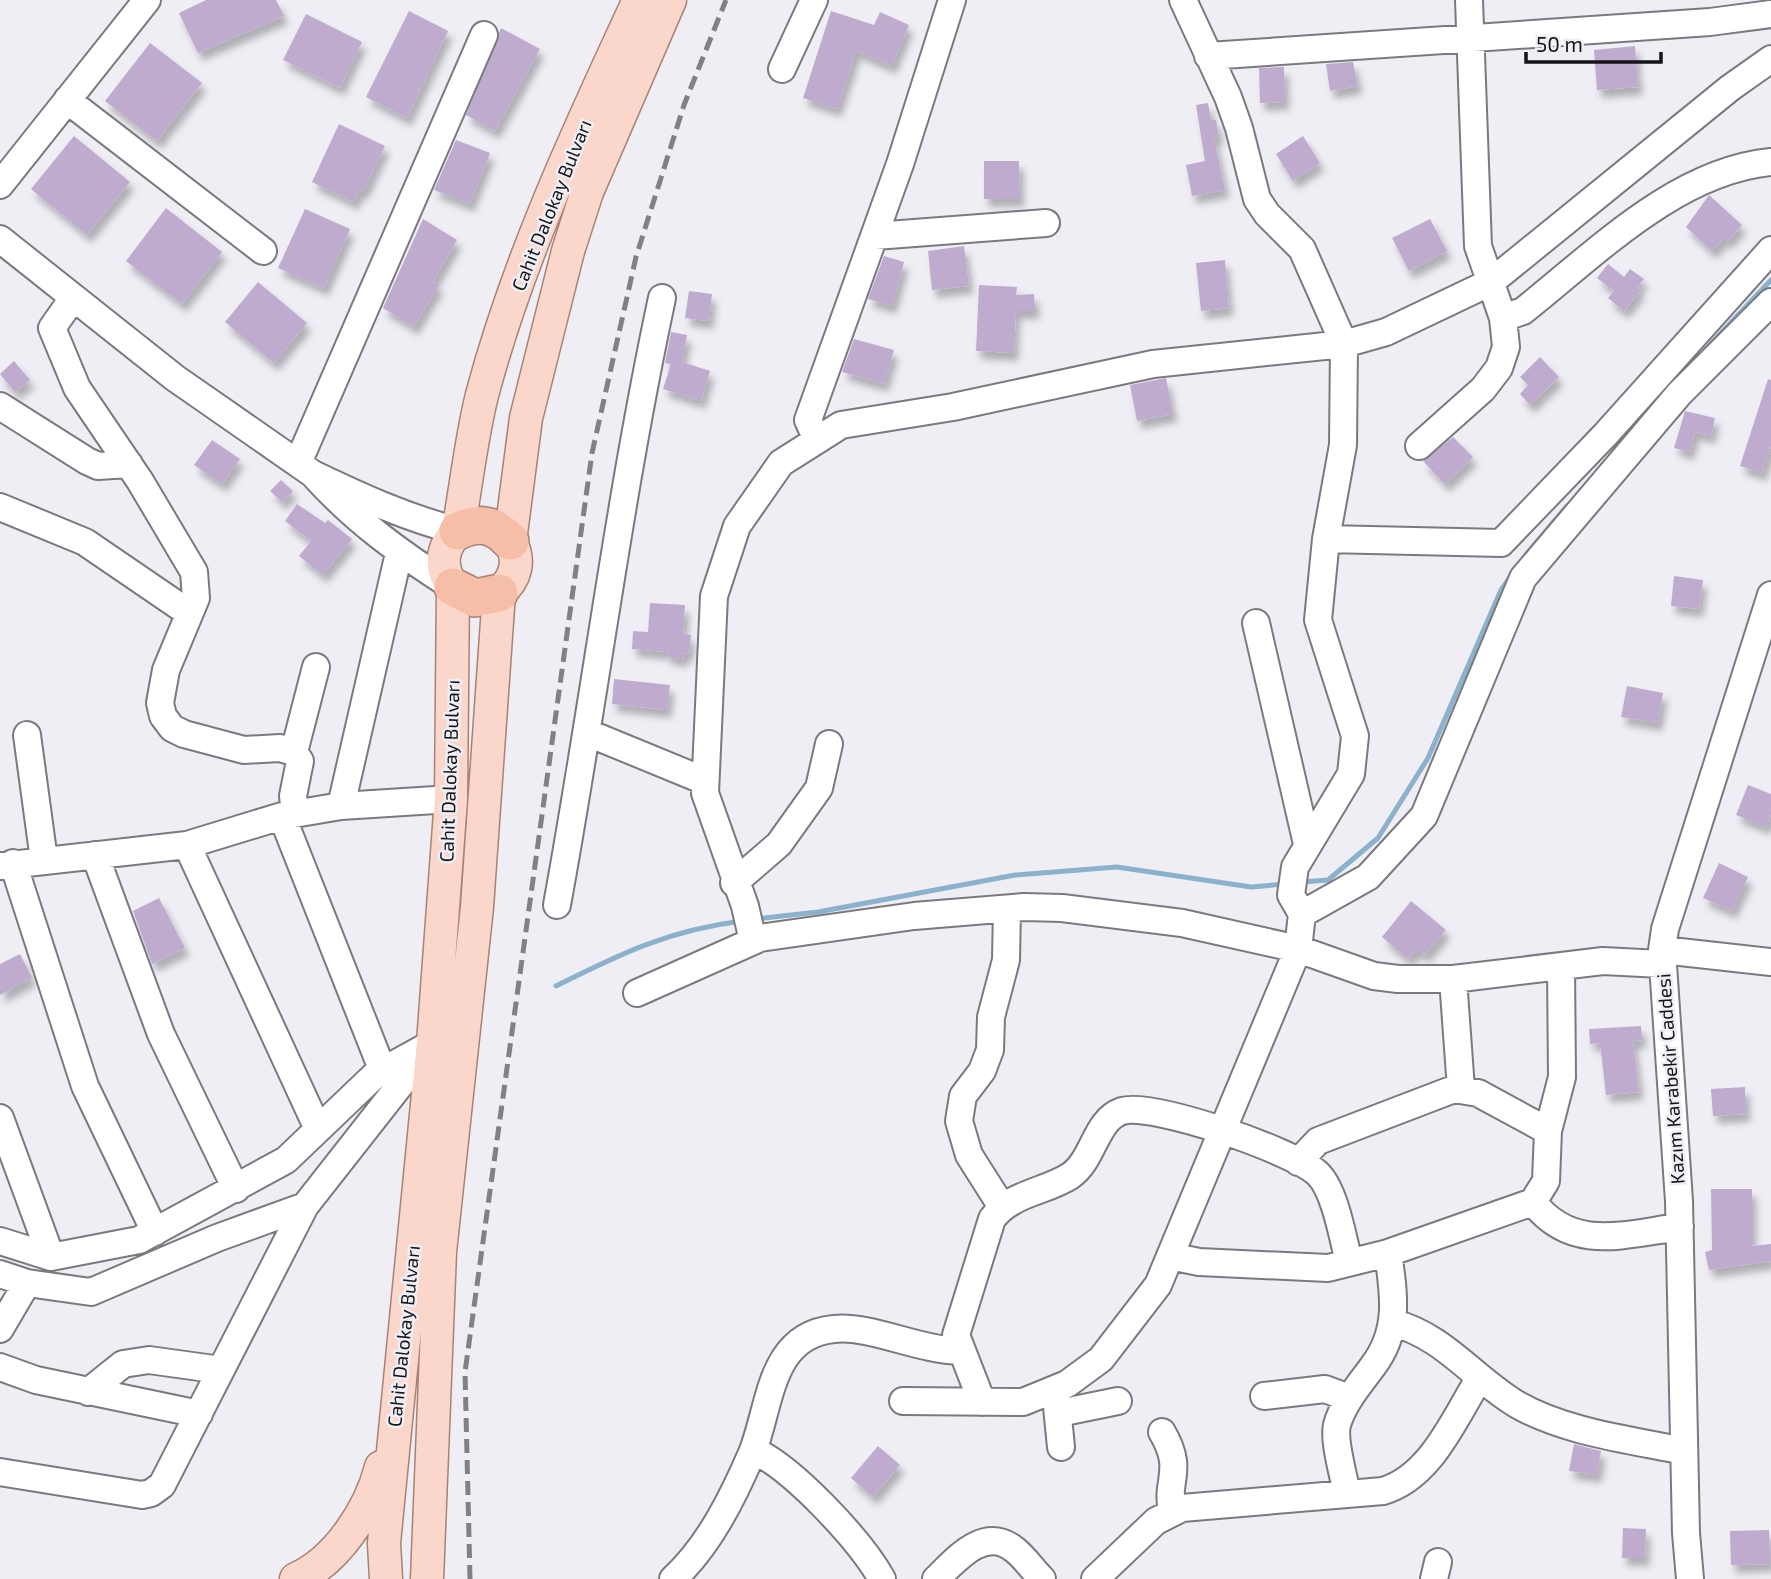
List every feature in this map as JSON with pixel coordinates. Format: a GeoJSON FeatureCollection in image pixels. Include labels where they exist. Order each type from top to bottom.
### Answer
{"type":"FeatureCollection","features":[{"type":"Feature","properties":{"kind":"highway"},"geometry":{"type":"LineString","coordinates":[[458,531],[468,526],[492,527],[510,541]]}},
{"type":"Feature","properties":{"kind":"highway"},"geometry":{"type":"LineString","coordinates":[[453,587],[475,598],[499,593]]}},
{"type":"Feature","properties":{"kind":"main road","name":"Cahit Dalokay Bulvarı"},"geometry":{"type":"LineString","coordinates":[[386,1579],[384,1543],[433,1044],[451,799],[453,587],[447,579],[443,559],[445,548],[458,531],[482,396],[524,268],[597,90],[639,0]]}},
{"type":"Feature","properties":{"kind":"main road","name":"Cahit Dalokay Bulvarı"},"geometry":{"type":"LineString","coordinates":[[427,1579],[440,1252],[477,907],[499,593],[513,578],[516,568],[510,541],[526,418],[568,251],[587,192],[670,0]]}},
{"type":"Feature","properties":{"kind":"main road"},"geometry":{"type":"LineString","coordinates":[[296,1579],[330,1555],[354,1526],[376,1487],[396,1408]]}},
{"type":"Feature","properties":{"kind":"street"},"geometry":{"type":"LineString","coordinates":[[782,69],[814,0]]}},
{"type":"Feature","properties":{"kind":"street"},"geometry":{"type":"LineString","coordinates":[[817,440],[808,420],[933,68],[952,0]]}},
{"type":"Feature","properties":{"kind":"street"},"geometry":{"type":"LineString","coordinates":[[1062,1447],[1057,1401],[1067,1384],[1101,1359],[1157,1285],[1298,949],[1295,867],[1351,774],[1355,736],[1318,620],[1325,539],[1343,445],[1343,344],[1302,249],[1267,214],[1257,199],[1239,128],[1183,0]]}},
{"type":"Feature","properties":{"kind":"street"},"geometry":{"type":"LineString","coordinates":[[1419,446],[1492,379],[1506,347],[1503,318],[1478,246],[1473,37],[1469,0]]}},
{"type":"Feature","properties":{"kind":"street"},"geometry":{"type":"LineString","coordinates":[[0,185],[143,1]]}},
{"type":"Feature","properties":{"kind":"street"},"geometry":{"type":"LineString","coordinates":[[1208,56],[1710,22],[1771,14]]}},
{"type":"Feature","properties":{"kind":"street"},"geometry":{"type":"LineString","coordinates":[[306,468],[484,35]]}},
{"type":"Feature","properties":{"kind":"street"},"geometry":{"type":"LineString","coordinates":[[745,915],[705,793],[713,596],[737,526],[781,463],[841,425],[953,407],[1153,364],[1343,344],[1386,332],[1491,282],[1730,88],[1771,59]]}},
{"type":"Feature","properties":{"kind":"street"},"geometry":{"type":"LineString","coordinates":[[67,100],[263,251]]}},
{"type":"Feature","properties":{"kind":"street"},"geometry":{"type":"LineString","coordinates":[[1503,318],[1522,311],[1668,197],[1743,164],[1771,162]]}},
{"type":"Feature","properties":{"kind":"street"},"geometry":{"type":"LineString","coordinates":[[875,236],[1046,223]]}},
{"type":"Feature","properties":{"kind":"street"},"geometry":{"type":"LineString","coordinates":[[0,239],[211,405],[306,468],[382,506],[458,531]]}},
{"type":"Feature","properties":{"kind":"street"},"geometry":{"type":"LineString","coordinates":[[1325,539],[1501,543],[1605,435],[1771,250]]}},
{"type":"Feature","properties":{"kind":"street"},"geometry":{"type":"LineString","coordinates":[[73,298],[52,328],[77,388],[129,464],[194,572],[196,598],[166,670],[160,703],[168,722],[184,734],[244,750],[280,748],[294,752],[300,761],[289,815],[382,1069]]}},
{"type":"Feature","properties":{"kind":"street"},"geometry":{"type":"LineString","coordinates":[[557,905],[588,733],[610,574],[662,298]]}},
{"type":"Feature","properties":{"kind":"street"},"geometry":{"type":"LineString","coordinates":[[1297,905],[1368,877],[1424,816],[1523,578],[1679,394],[1771,302]]}},
{"type":"Feature","properties":{"kind":"street"},"geometry":{"type":"LineString","coordinates":[[0,406],[88,461],[111,467],[129,464]]}},
{"type":"Feature","properties":{"kind":"street"},"geometry":{"type":"LineString","coordinates":[[306,468],[341,505],[399,553],[453,587]]}},
{"type":"Feature","properties":{"kind":"street"},"geometry":{"type":"LineString","coordinates":[[0,507],[85,542],[189,613]]}},
{"type":"Feature","properties":{"kind":"street"},"geometry":{"type":"LineString","coordinates":[[341,806],[399,553]]}},
{"type":"Feature","properties":{"kind":"street","name":"Kazım Karabekir Caddesi"},"geometry":{"type":"LineString","coordinates":[[1690,1579],[1680,1227],[1662,957],[1665,929],[1771,595]]}},
{"type":"Feature","properties":{"kind":"street"},"geometry":{"type":"LineString","coordinates":[[1256,623],[1307,844]]}},
{"type":"Feature","properties":{"kind":"street"},"geometry":{"type":"LineString","coordinates":[[294,752],[316,667]]}},
{"type":"Feature","properties":{"kind":"street"},"geometry":{"type":"LineString","coordinates":[[588,733],[705,781]]}},
{"type":"Feature","properties":{"kind":"street"},"geometry":{"type":"LineString","coordinates":[[27,734],[44,860]]}},
{"type":"Feature","properties":{"kind":"street"},"geometry":{"type":"LineString","coordinates":[[637,993],[745,915],[779,844],[819,788],[829,744]]}},
{"type":"Feature","properties":{"kind":"street"},"geometry":{"type":"LineString","coordinates":[[155,1232],[85,1086],[7,865],[187,845],[289,815],[341,806],[451,799]]}},
{"type":"Feature","properties":{"kind":"street"},"geometry":{"type":"LineString","coordinates":[[187,845],[318,1129]]}},
{"type":"Feature","properties":{"kind":"street"},"geometry":{"type":"LineString","coordinates":[[95,855],[161,1034],[236,1189]]}},
{"type":"Feature","properties":{"kind":"street"},"geometry":{"type":"LineString","coordinates":[[745,915],[914,916],[1062,908],[1128,915],[1248,936],[1298,949],[1374,976],[1453,979],[1603,961],[1662,957],[1771,962]]}},
{"type":"Feature","properties":{"kind":"street"},"geometry":{"type":"LineString","coordinates":[[1002,1207],[969,1155],[959,1121],[963,1096],[982,1071],[990,1050],[992,1017],[1006,960],[1007,909]]}},
{"type":"Feature","properties":{"kind":"street"},"geometry":{"type":"LineString","coordinates":[[1170,1256],[1199,1262],[1282,1268],[1328,1268],[1388,1253],[1533,1202],[1546,1181],[1548,1131],[1562,1077],[1561,967]]}},
{"type":"Feature","properties":{"kind":"street"},"geometry":{"type":"LineString","coordinates":[[1453,979],[1461,1089]]}},
{"type":"Feature","properties":{"kind":"street"},"geometry":{"type":"LineString","coordinates":[[0,1241],[51,1257],[138,1240],[286,1160],[382,1069],[433,1044]]}},
{"type":"Feature","properties":{"kind":"street"},"geometry":{"type":"LineString","coordinates":[[0,1472],[142,1495],[152,1493],[162,1485],[305,1206],[433,1044]]}},
{"type":"Feature","properties":{"kind":"street"},"geometry":{"type":"LineString","coordinates":[[1298,1163],[1318,1141],[1448,1091],[1461,1089],[1478,1093],[1548,1131]]}},
{"type":"Feature","properties":{"kind":"street"},"geometry":{"type":"LineString","coordinates":[[982,1402],[956,1335],[989,1226],[1002,1207],[1072,1174],[1091,1152],[1104,1126],[1124,1110],[1147,1111],[1221,1128],[1317,1173],[1328,1189],[1349,1262]]}},
{"type":"Feature","properties":{"kind":"street"},"geometry":{"type":"LineString","coordinates":[[0,1118],[51,1257]]}},
{"type":"Feature","properties":{"kind":"street"},"geometry":{"type":"LineString","coordinates":[[1533,1202],[1553,1225],[1582,1235],[1606,1237],[1680,1227]]}},
{"type":"Feature","properties":{"kind":"street"},"geometry":{"type":"LineString","coordinates":[[0,1274],[27,1283],[91,1292],[217,1238],[305,1206]]}},
{"type":"Feature","properties":{"kind":"street"},"geometry":{"type":"LineString","coordinates":[[1347,1494],[1336,1427],[1349,1398],[1380,1357],[1393,1323],[1395,1300],[1388,1253]]}},
{"type":"Feature","properties":{"kind":"street"},"geometry":{"type":"LineString","coordinates":[[0,1329],[27,1283]]}},
{"type":"Feature","properties":{"kind":"street"},"geometry":{"type":"LineString","coordinates":[[1393,1323],[1415,1328],[1459,1358],[1479,1379],[1522,1407],[1590,1432],[1685,1451]]}},
{"type":"Feature","properties":{"kind":"street"},"geometry":{"type":"LineString","coordinates":[[673,1579],[709,1534],[731,1498],[753,1450],[777,1370],[791,1349],[812,1335],[845,1329],[934,1350],[960,1351]]}},
{"type":"Feature","properties":{"kind":"street"},"geometry":{"type":"LineString","coordinates":[[88,1392],[123,1364],[149,1360],[221,1370]]}},
{"type":"Feature","properties":{"kind":"street"},"geometry":{"type":"LineString","coordinates":[[0,1367],[36,1380],[199,1413]]}},
{"type":"Feature","properties":{"kind":"street"},"geometry":{"type":"LineString","coordinates":[[1095,1579],[1156,1521],[1172,1511],[1191,1506],[1383,1491],[1416,1475],[1479,1379]]}},
{"type":"Feature","properties":{"kind":"street"},"geometry":{"type":"LineString","coordinates":[[1264,1396],[1325,1390],[1349,1398]]}},
{"type":"Feature","properties":{"kind":"street"},"geometry":{"type":"LineString","coordinates":[[903,1401],[1118,1401]]}},
{"type":"Feature","properties":{"kind":"street"},"geometry":{"type":"LineString","coordinates":[[1162,1432],[1176,1468],[1172,1511]]}},
{"type":"Feature","properties":{"kind":"street"},"geometry":{"type":"LineString","coordinates":[[753,1450],[777,1462],[846,1532],[882,1579]]}},
{"type":"Feature","properties":{"kind":"street"},"geometry":{"type":"LineString","coordinates":[[936,1579],[965,1550],[991,1541],[1015,1550],[1042,1579]]}},
{"type":"Feature","properties":{"kind":"building"},"geometry":{"type":"Polygon","coordinates":[[[206,0],[276,0],[284,16],[198,53],[179,13],[206,0]]]}},
{"type":"Feature","properties":{"kind":"building"},"geometry":{"type":"Polygon","coordinates":[[[409,11],[448,31],[407,118],[366,97],[409,11]]]}},
{"type":"Feature","properties":{"kind":"building"},"geometry":{"type":"Polygon","coordinates":[[[831,11],[874,25],[880,12],[909,25],[892,66],[856,51],[837,109],[803,98],[831,11]]]}},
{"type":"Feature","properties":{"kind":"building"},"geometry":{"type":"Polygon","coordinates":[[[306,14],[362,42],[340,88],[283,60],[306,14]]]}},
{"type":"Feature","properties":{"kind":"building"},"geometry":{"type":"Polygon","coordinates":[[[501,28],[540,49],[495,131],[466,115],[501,28]]]}},
{"type":"Feature","properties":{"kind":"building"},"geometry":{"type":"Polygon","coordinates":[[[150,43],[202,83],[157,141],[105,101],[150,43]]]}},
{"type":"Feature","properties":{"kind":"building"},"geometry":{"type":"Polygon","coordinates":[[[1635,46],[1638,87],[1597,90],[1594,50],[1635,46]]]}},
{"type":"Feature","properties":{"kind":"building"},"geometry":{"type":"Polygon","coordinates":[[[1353,62],[1358,86],[1330,91],[1326,64],[1353,62]]]}},
{"type":"Feature","properties":{"kind":"building"},"geometry":{"type":"Polygon","coordinates":[[[1284,67],[1285,102],[1260,103],[1259,68],[1284,67]]]}},
{"type":"Feature","properties":{"kind":"building"},"geometry":{"type":"Polygon","coordinates":[[[1208,103],[1211,120],[1216,120],[1219,137],[1214,138],[1225,190],[1192,196],[1186,165],[1205,161],[1196,105],[1208,103]]]}},
{"type":"Feature","properties":{"kind":"building"},"geometry":{"type":"Polygon","coordinates":[[[339,124],[385,146],[364,191],[360,190],[354,202],[312,182],[339,124]]]}},
{"type":"Feature","properties":{"kind":"building"},"geometry":{"type":"Polygon","coordinates":[[[74,136],[130,182],[87,235],[31,189],[74,136]]]}},
{"type":"Feature","properties":{"kind":"building"},"geometry":{"type":"Polygon","coordinates":[[[1303,136],[1320,163],[1293,181],[1276,154],[1303,136]]]}},
{"type":"Feature","properties":{"kind":"building"},"geometry":{"type":"Polygon","coordinates":[[[456,140],[490,153],[470,204],[434,190],[456,140]]]}},
{"type":"Feature","properties":{"kind":"building"},"geometry":{"type":"Polygon","coordinates":[[[984,161],[1019,161],[1020,199],[984,199],[984,161]]]}},
{"type":"Feature","properties":{"kind":"building"},"geometry":{"type":"Polygon","coordinates":[[[1709,195],[1742,225],[1728,241],[1724,238],[1712,251],[1686,227],[1709,195]]]}},
{"type":"Feature","properties":{"kind":"building"},"geometry":{"type":"Polygon","coordinates":[[[166,208],[222,252],[182,304],[126,261],[166,208]]]}},
{"type":"Feature","properties":{"kind":"building"},"geometry":{"type":"Polygon","coordinates":[[[305,209],[350,229],[324,288],[278,268],[305,209]]]}},
{"type":"Feature","properties":{"kind":"building"},"geometry":{"type":"Polygon","coordinates":[[[423,219],[457,240],[433,282],[439,285],[414,327],[383,308],[423,219]]]}},
{"type":"Feature","properties":{"kind":"building"},"geometry":{"type":"Polygon","coordinates":[[[1430,219],[1447,251],[1409,271],[1392,238],[1430,219]]]}},
{"type":"Feature","properties":{"kind":"building"},"geometry":{"type":"Polygon","coordinates":[[[964,246],[969,286],[932,290],[928,251],[964,246]]]}},
{"type":"Feature","properties":{"kind":"building"},"geometry":{"type":"Polygon","coordinates":[[[884,256],[904,262],[892,306],[868,299],[884,256]]]}},
{"type":"Feature","properties":{"kind":"building"},"geometry":{"type":"Polygon","coordinates":[[[1225,260],[1229,308],[1201,311],[1196,263],[1225,260]]]}},
{"type":"Feature","properties":{"kind":"building"},"geometry":{"type":"Polygon","coordinates":[[[1608,264],[1624,277],[1630,269],[1644,279],[1637,287],[1641,290],[1624,311],[1608,298],[1614,291],[1597,278],[1608,264]]]}},
{"type":"Feature","properties":{"kind":"building"},"geometry":{"type":"Polygon","coordinates":[[[258,282],[307,323],[274,363],[225,322],[258,282]]]}},
{"type":"Feature","properties":{"kind":"building"},"geometry":{"type":"Polygon","coordinates":[[[979,285],[1017,287],[1016,295],[1034,294],[1035,311],[1016,311],[1014,353],[976,351],[979,285]]]}},
{"type":"Feature","properties":{"kind":"building"},"geometry":{"type":"Polygon","coordinates":[[[689,291],[712,294],[709,321],[685,318],[689,291]]]}},
{"type":"Feature","properties":{"kind":"building"},"geometry":{"type":"Polygon","coordinates":[[[671,332],[687,335],[682,362],[710,371],[701,401],[663,389],[671,364],[665,363],[671,332]]]}},
{"type":"Feature","properties":{"kind":"building"},"geometry":{"type":"Polygon","coordinates":[[[854,339],[894,350],[884,384],[842,372],[854,339]]]}},
{"type":"Feature","properties":{"kind":"building"},"geometry":{"type":"Polygon","coordinates":[[[1540,357],[1559,377],[1530,405],[1520,394],[1528,385],[1520,377],[1540,357]]]}},
{"type":"Feature","properties":{"kind":"building"},"geometry":{"type":"Polygon","coordinates":[[[14,361],[30,380],[15,392],[0,374],[14,361]]]}},
{"type":"Feature","properties":{"kind":"building"},"geometry":{"type":"Polygon","coordinates":[[[1166,378],[1173,414],[1137,421],[1130,385],[1166,378]]]}},
{"type":"Feature","properties":{"kind":"building"},"geometry":{"type":"Polygon","coordinates":[[[1768,379],[1771,380],[1771,446],[1762,473],[1740,466],[1768,379]]]}},
{"type":"Feature","properties":{"kind":"building"},"geometry":{"type":"Polygon","coordinates":[[[1685,411],[1715,418],[1711,436],[1695,432],[1690,452],[1674,448],[1685,411]]]}},
{"type":"Feature","properties":{"kind":"building"},"geometry":{"type":"Polygon","coordinates":[[[1453,437],[1473,457],[1445,484],[1423,461],[1453,437]]]}},
{"type":"Feature","properties":{"kind":"building"},"geometry":{"type":"Polygon","coordinates":[[[212,440],[240,459],[222,484],[194,465],[212,440]]]}},
{"type":"Feature","properties":{"kind":"building"},"geometry":{"type":"Polygon","coordinates":[[[281,480],[293,491],[282,502],[270,491],[281,480]]]}},
{"type":"Feature","properties":{"kind":"building"},"geometry":{"type":"Polygon","coordinates":[[[297,504],[325,523],[328,520],[352,539],[323,575],[299,556],[311,541],[285,521],[297,504]]]}},
{"type":"Feature","properties":{"kind":"building"},"geometry":{"type":"Polygon","coordinates":[[[1674,576],[1703,580],[1699,609],[1671,606],[1674,576]]]}},
{"type":"Feature","properties":{"kind":"building"},"geometry":{"type":"Polygon","coordinates":[[[650,603],[685,605],[683,634],[691,635],[689,654],[684,653],[683,659],[667,657],[668,652],[632,649],[633,631],[648,632],[650,603]]]}},
{"type":"Feature","properties":{"kind":"building"},"geometry":{"type":"Polygon","coordinates":[[[614,679],[670,685],[667,710],[612,704],[614,679]]]}},
{"type":"Feature","properties":{"kind":"building"},"geometry":{"type":"Polygon","coordinates":[[[1627,686],[1663,693],[1658,723],[1621,717],[1627,686]]]}},
{"type":"Feature","properties":{"kind":"building"},"geometry":{"type":"Polygon","coordinates":[[[1748,785],[1771,794],[1771,814],[1766,827],[1736,815],[1748,785]]]}},
{"type":"Feature","properties":{"kind":"building"},"geometry":{"type":"Polygon","coordinates":[[[1719,863],[1748,877],[1732,911],[1703,898],[1719,863]]]}},
{"type":"Feature","properties":{"kind":"building"},"geometry":{"type":"Polygon","coordinates":[[[159,898],[185,948],[152,964],[133,911],[159,898]]]}},
{"type":"Feature","properties":{"kind":"building"},"geometry":{"type":"Polygon","coordinates":[[[1411,901],[1446,930],[1425,955],[1417,949],[1408,959],[1382,937],[1411,901]]]}},
{"type":"Feature","properties":{"kind":"building"},"geometry":{"type":"Polygon","coordinates":[[[20,954],[32,978],[0,995],[0,964],[20,954]]]}},
{"type":"Feature","properties":{"kind":"building"},"geometry":{"type":"Polygon","coordinates":[[[1641,1026],[1642,1040],[1633,1041],[1639,1092],[1606,1095],[1600,1043],[1590,1044],[1589,1029],[1641,1026]]]}},
{"type":"Feature","properties":{"kind":"building"},"geometry":{"type":"Polygon","coordinates":[[[1745,1087],[1746,1114],[1713,1116],[1711,1089],[1745,1087]]]}},
{"type":"Feature","properties":{"kind":"building"},"geometry":{"type":"Polygon","coordinates":[[[1711,1189],[1752,1189],[1752,1246],[1771,1244],[1771,1261],[1709,1270],[1705,1252],[1712,1250],[1711,1189]]]}},
{"type":"Feature","properties":{"kind":"building"},"geometry":{"type":"Polygon","coordinates":[[[1574,1444],[1601,1451],[1597,1475],[1569,1471],[1574,1444]]]}},
{"type":"Feature","properties":{"kind":"building"},"geometry":{"type":"Polygon","coordinates":[[[878,1446],[900,1465],[873,1497],[851,1478],[878,1446]]]}},
{"type":"Feature","properties":{"kind":"building"},"geometry":{"type":"Polygon","coordinates":[[[1623,1528],[1646,1529],[1645,1558],[1622,1558],[1623,1528]]]}},
{"type":"Feature","properties":{"kind":"building"},"geometry":{"type":"Polygon","coordinates":[[[1769,1530],[1770,1564],[1731,1565],[1730,1531],[1769,1530]]]}},
{"type":"Feature","properties":{"kind":"waterway"},"geometry":{"type":"LineString","coordinates":[[1706,349],[1771,280]]}},
{"type":"Feature","properties":{"kind":"waterway"},"geometry":{"type":"LineString","coordinates":[[1524,557],[1567,506]]}},
{"type":"Feature","properties":{"kind":"waterway"},"geometry":{"type":"LineString","coordinates":[[1302,882],[1328,880],[1378,838],[1428,758],[1501,590],[1511,576]]}},
{"type":"Feature","properties":{"kind":"waterway"},"geometry":{"type":"LineString","coordinates":[[755,919],[818,912],[1015,875],[1117,867],[1251,887],[1285,884]]}},
{"type":"Feature","properties":{"kind":"waterway"},"geometry":{"type":"LineString","coordinates":[[556,986],[668,937],[742,921]]}},
{"type":"Feature","properties":{"kind":"railway"},"geometry":{"type":"LineString","coordinates":[[470,1579],[465,1372],[592,453],[636,257],[684,105],[726,0]]}}]}
